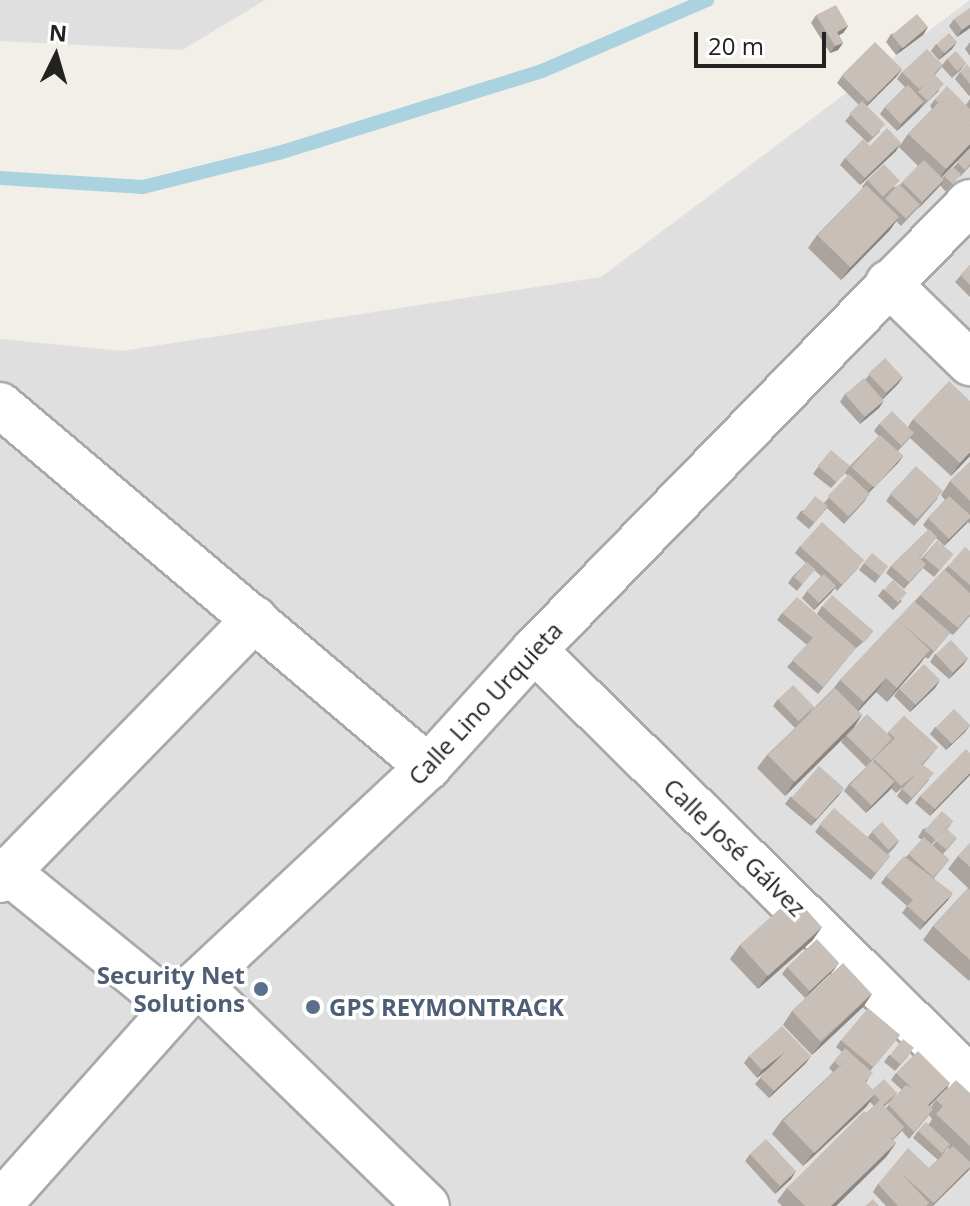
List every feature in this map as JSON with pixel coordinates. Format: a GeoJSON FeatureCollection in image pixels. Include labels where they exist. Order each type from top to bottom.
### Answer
{"type":"FeatureCollection","features":[{"type":"Feature","properties":{"kind":"street","name":"Calle Lino Urquieta"},"geometry":{"type":"LineString","coordinates":[[0,1204],[186,995],[428,767],[534,650],[970,202]]}},
{"type":"Feature","properties":{"kind":"street"},"geometry":{"type":"LineString","coordinates":[[888,283],[970,363]]}},
{"type":"Feature","properties":{"kind":"street"},"geometry":{"type":"LineString","coordinates":[[0,405],[428,767]]}},
{"type":"Feature","properties":{"kind":"street"},"geometry":{"type":"LineString","coordinates":[[255,619],[4,876],[186,995],[427,1206]]}},
{"type":"Feature","properties":{"kind":"street","name":"Calle José Gálvez"},"geometry":{"type":"LineString","coordinates":[[534,650],[970,1078]]}},
{"type":"Feature","properties":{"kind":"shaded area"},"geometry":{"type":"Polygon","coordinates":[[[0,0],[265,0],[182,50],[0,41],[0,0]]]}},
{"type":"Feature","properties":{"kind":"shaded area"},"geometry":{"type":"Polygon","coordinates":[[[970,0],[970,1206],[0,1206],[0,339],[122,351],[601,277],[970,0]]]}},
{"type":"Feature","properties":{"kind":"building"},"geometry":{"type":"Polygon","coordinates":[[[836,5],[848,26],[837,32],[843,43],[835,46],[816,15],[836,5]]]}},
{"type":"Feature","properties":{"kind":"building"},"geometry":{"type":"Polygon","coordinates":[[[970,8],[970,24],[962,30],[954,19],[970,8]]]}},
{"type":"Feature","properties":{"kind":"building"},"geometry":{"type":"Polygon","coordinates":[[[917,14],[928,27],[903,48],[892,35],[917,14]]]}},
{"type":"Feature","properties":{"kind":"building"},"geometry":{"type":"Polygon","coordinates":[[[949,33],[957,42],[944,53],[936,44],[949,33]]]}},
{"type":"Feature","properties":{"kind":"building"},"geometry":{"type":"Polygon","coordinates":[[[875,42],[902,69],[869,102],[842,75],[875,42]]]}},
{"type":"Feature","properties":{"kind":"building"},"geometry":{"type":"Polygon","coordinates":[[[927,49],[943,65],[934,74],[944,84],[928,101],[918,92],[925,84],[919,89],[902,72],[927,49]]]}},
{"type":"Feature","properties":{"kind":"building"},"geometry":{"type":"Polygon","coordinates":[[[956,51],[966,63],[957,71],[947,59],[956,51]]]}},
{"type":"Feature","properties":{"kind":"building"},"geometry":{"type":"Polygon","coordinates":[[[967,64],[970,68],[970,84],[960,72],[967,64]]]}},
{"type":"Feature","properties":{"kind":"building"},"geometry":{"type":"Polygon","coordinates":[[[908,85],[924,102],[900,124],[885,107],[908,85]]]}},
{"type":"Feature","properties":{"kind":"building"},"geometry":{"type":"Polygon","coordinates":[[[947,86],[970,109],[970,126],[942,99],[938,103],[935,99],[947,86]]]}},
{"type":"Feature","properties":{"kind":"building"},"geometry":{"type":"Polygon","coordinates":[[[942,99],[970,126],[970,144],[946,169],[908,134],[942,99]]]}},
{"type":"Feature","properties":{"kind":"building"},"geometry":{"type":"Polygon","coordinates":[[[862,101],[885,124],[873,137],[849,114],[862,101]]]}},
{"type":"Feature","properties":{"kind":"building"},"geometry":{"type":"Polygon","coordinates":[[[887,128],[901,143],[865,178],[845,158],[863,139],[870,146],[887,128]]]}},
{"type":"Feature","properties":{"kind":"building"},"geometry":{"type":"Polygon","coordinates":[[[970,149],[970,164],[965,170],[957,162],[970,149]]]}},
{"type":"Feature","properties":{"kind":"building"},"geometry":{"type":"Polygon","coordinates":[[[924,160],[944,180],[922,202],[902,182],[924,160]]]}},
{"type":"Feature","properties":{"kind":"building"},"geometry":{"type":"Polygon","coordinates":[[[884,164],[900,181],[883,197],[867,180],[884,164]]]}},
{"type":"Feature","properties":{"kind":"building"},"geometry":{"type":"Polygon","coordinates":[[[953,167],[961,174],[953,184],[944,177],[953,167]]]}},
{"type":"Feature","properties":{"kind":"building"},"geometry":{"type":"Polygon","coordinates":[[[899,184],[920,204],[906,219],[885,198],[899,184]]]}},
{"type":"Feature","properties":{"kind":"building"},"geometry":{"type":"Polygon","coordinates":[[[866,185],[899,217],[850,267],[817,235],[866,185]]]}},
{"type":"Feature","properties":{"kind":"building"},"geometry":{"type":"Polygon","coordinates":[[[970,265],[970,285],[960,275],[970,265]]]}},
{"type":"Feature","properties":{"kind":"building"},"geometry":{"type":"Polygon","coordinates":[[[885,358],[903,377],[886,393],[868,374],[885,358]]]}},
{"type":"Feature","properties":{"kind":"building"},"geometry":{"type":"Polygon","coordinates":[[[864,378],[884,401],[865,417],[845,394],[864,378]]]}},
{"type":"Feature","properties":{"kind":"building"},"geometry":{"type":"Polygon","coordinates":[[[949,381],[970,401],[970,452],[960,463],[913,419],[949,381]]]}},
{"type":"Feature","properties":{"kind":"building"},"geometry":{"type":"Polygon","coordinates":[[[892,411],[914,433],[901,446],[879,424],[892,411]]]}},
{"type":"Feature","properties":{"kind":"building"},"geometry":{"type":"Polygon","coordinates":[[[880,435],[903,456],[874,488],[851,467],[880,435]]]}},
{"type":"Feature","properties":{"kind":"building"},"geometry":{"type":"Polygon","coordinates":[[[831,450],[850,466],[837,482],[818,466],[831,450]]]}},
{"type":"Feature","properties":{"kind":"building"},"geometry":{"type":"Polygon","coordinates":[[[970,462],[970,501],[950,481],[970,462]]]}},
{"type":"Feature","properties":{"kind":"building"},"geometry":{"type":"Polygon","coordinates":[[[916,466],[943,491],[917,519],[890,494],[916,466]]]}},
{"type":"Feature","properties":{"kind":"building"},"geometry":{"type":"Polygon","coordinates":[[[849,474],[870,494],[848,516],[827,496],[849,474]]]}},
{"type":"Feature","properties":{"kind":"building"},"geometry":{"type":"Polygon","coordinates":[[[815,496],[828,506],[815,522],[802,513],[815,496]]]}},
{"type":"Feature","properties":{"kind":"building"},"geometry":{"type":"Polygon","coordinates":[[[949,496],[970,518],[949,539],[928,518],[949,496]]]}},
{"type":"Feature","properties":{"kind":"building"},"geometry":{"type":"Polygon","coordinates":[[[822,522],[864,560],[842,585],[800,547],[822,522]]]}},
{"type":"Feature","properties":{"kind":"building"},"geometry":{"type":"Polygon","coordinates":[[[929,529],[937,537],[919,558],[926,564],[909,582],[891,566],[929,529]]]}},
{"type":"Feature","properties":{"kind":"building"},"geometry":{"type":"Polygon","coordinates":[[[937,541],[953,554],[940,571],[924,557],[937,541]]]}},
{"type":"Feature","properties":{"kind":"building"},"geometry":{"type":"Polygon","coordinates":[[[965,547],[970,551],[970,585],[948,566],[965,547]]]}},
{"type":"Feature","properties":{"kind":"building"},"geometry":{"type":"Polygon","coordinates":[[[872,553],[888,566],[880,576],[864,563],[872,553]]]}},
{"type":"Feature","properties":{"kind":"building"},"geometry":{"type":"Polygon","coordinates":[[[807,562],[815,569],[802,584],[794,577],[807,562]]]}},
{"type":"Feature","properties":{"kind":"building"},"geometry":{"type":"Polygon","coordinates":[[[944,569],[970,593],[970,614],[958,628],[920,595],[944,569]]]}},
{"type":"Feature","properties":{"kind":"building"},"geometry":{"type":"Polygon","coordinates":[[[824,574],[836,586],[819,603],[807,591],[824,574]]]}},
{"type":"Feature","properties":{"kind":"building"},"geometry":{"type":"Polygon","coordinates":[[[893,580],[907,593],[898,602],[884,590],[893,580]]]}},
{"type":"Feature","properties":{"kind":"building"},"geometry":{"type":"Polygon","coordinates":[[[832,595],[874,631],[864,642],[822,606],[832,595]]]}},
{"type":"Feature","properties":{"kind":"building"},"geometry":{"type":"Polygon","coordinates":[[[797,597],[856,648],[823,687],[792,660],[813,638],[782,613],[797,597]]]}},
{"type":"Feature","properties":{"kind":"building"},"geometry":{"type":"Polygon","coordinates":[[[914,601],[950,632],[934,651],[898,620],[914,601]]]}},
{"type":"Feature","properties":{"kind":"building"},"geometry":{"type":"Polygon","coordinates":[[[897,619],[930,650],[897,688],[886,678],[864,702],[840,680],[897,619]]]}},
{"type":"Feature","properties":{"kind":"building"},"geometry":{"type":"Polygon","coordinates":[[[951,640],[968,658],[953,673],[936,654],[951,640]]]}},
{"type":"Feature","properties":{"kind":"building"},"geometry":{"type":"Polygon","coordinates":[[[924,664],[940,680],[916,705],[899,689],[924,664]]]}},
{"type":"Feature","properties":{"kind":"building"},"geometry":{"type":"Polygon","coordinates":[[[793,685],[814,707],[799,721],[778,700],[793,685]]]}},
{"type":"Feature","properties":{"kind":"building"},"geometry":{"type":"Polygon","coordinates":[[[835,688],[862,715],[795,782],[768,755],[835,688]]]}},
{"type":"Feature","properties":{"kind":"building"},"geometry":{"type":"Polygon","coordinates":[[[954,709],[970,726],[952,744],[936,727],[954,709]]]}},
{"type":"Feature","properties":{"kind":"building"},"geometry":{"type":"Polygon","coordinates":[[[867,714],[892,738],[871,760],[846,736],[867,714]]]}},
{"type":"Feature","properties":{"kind":"building"},"geometry":{"type":"Polygon","coordinates":[[[904,716],[938,747],[922,764],[916,760],[934,773],[912,798],[902,789],[916,774],[901,786],[874,759],[895,738],[888,732],[904,716]]]}},
{"type":"Feature","properties":{"kind":"building"},"geometry":{"type":"Polygon","coordinates":[[[966,749],[970,753],[970,773],[935,809],[920,796],[966,749]]]}},
{"type":"Feature","properties":{"kind":"building"},"geometry":{"type":"Polygon","coordinates":[[[873,761],[895,782],[872,806],[850,785],[873,761]]]}},
{"type":"Feature","properties":{"kind":"building"},"geometry":{"type":"Polygon","coordinates":[[[819,766],[844,788],[816,819],[791,798],[819,766]]]}},
{"type":"Feature","properties":{"kind":"building"},"geometry":{"type":"Polygon","coordinates":[[[834,808],[890,857],[875,873],[820,825],[834,808]]]}},
{"type":"Feature","properties":{"kind":"building"},"geometry":{"type":"Polygon","coordinates":[[[942,811],[953,821],[936,840],[925,830],[942,811]]]}},
{"type":"Feature","properties":{"kind":"building"},"geometry":{"type":"Polygon","coordinates":[[[882,822],[899,841],[888,850],[872,831],[882,822]]]}},
{"type":"Feature","properties":{"kind":"building"},"geometry":{"type":"Polygon","coordinates":[[[947,829],[957,838],[946,850],[936,841],[947,829]]]}},
{"type":"Feature","properties":{"kind":"building"},"geometry":{"type":"Polygon","coordinates":[[[924,837],[949,860],[933,877],[908,854],[924,837]]]}},
{"type":"Feature","properties":{"kind":"building"},"geometry":{"type":"Polygon","coordinates":[[[970,843],[970,867],[958,856],[970,843]]]}},
{"type":"Feature","properties":{"kind":"building"},"geometry":{"type":"Polygon","coordinates":[[[904,856],[953,893],[925,922],[907,906],[913,900],[886,876],[904,856]]]}},
{"type":"Feature","properties":{"kind":"building"},"geometry":{"type":"Polygon","coordinates":[[[968,888],[970,890],[970,960],[933,926],[968,888]]]}},
{"type":"Feature","properties":{"kind":"building"},"geometry":{"type":"Polygon","coordinates":[[[794,896],[822,927],[768,976],[740,945],[794,896]]]}},
{"type":"Feature","properties":{"kind":"building"},"geometry":{"type":"Polygon","coordinates":[[[817,939],[840,963],[810,991],[787,967],[817,939]]]}},
{"type":"Feature","properties":{"kind":"building"},"geometry":{"type":"Polygon","coordinates":[[[843,963],[872,994],[820,1041],[792,1011],[843,963]]]}},
{"type":"Feature","properties":{"kind":"building"},"geometry":{"type":"Polygon","coordinates":[[[868,1008],[900,1035],[873,1067],[841,1040],[868,1008]]]}},
{"type":"Feature","properties":{"kind":"building"},"geometry":{"type":"Polygon","coordinates":[[[782,1026],[811,1056],[774,1091],[760,1077],[786,1051],[762,1070],[749,1056],[782,1026]]]}},
{"type":"Feature","properties":{"kind":"building"},"geometry":{"type":"Polygon","coordinates":[[[903,1039],[914,1048],[901,1064],[890,1055],[903,1039]]]}},
{"type":"Feature","properties":{"kind":"building"},"geometry":{"type":"Polygon","coordinates":[[[845,1048],[873,1073],[865,1082],[845,1061],[839,1066],[834,1061],[845,1048]]]}},
{"type":"Feature","properties":{"kind":"building"},"geometry":{"type":"Polygon","coordinates":[[[918,1051],[950,1083],[928,1105],[933,1109],[914,1132],[888,1104],[906,1085],[913,1089],[896,1073],[918,1051]]]}},
{"type":"Feature","properties":{"kind":"building"},"geometry":{"type":"Polygon","coordinates":[[[845,1061],[876,1093],[814,1153],[783,1121],[845,1061]]]}},
{"type":"Feature","properties":{"kind":"building"},"geometry":{"type":"Polygon","coordinates":[[[884,1079],[897,1093],[883,1105],[904,1127],[892,1139],[866,1114],[880,1100],[872,1090],[884,1079]]]}},
{"type":"Feature","properties":{"kind":"building"},"geometry":{"type":"Polygon","coordinates":[[[956,1080],[970,1093],[970,1146],[936,1114],[943,1106],[936,1100],[956,1080]]]}},
{"type":"Feature","properties":{"kind":"building"},"geometry":{"type":"Polygon","coordinates":[[[864,1111],[896,1143],[831,1206],[805,1206],[787,1188],[864,1111]]]}},
{"type":"Feature","properties":{"kind":"building"},"geometry":{"type":"Polygon","coordinates":[[[926,1122],[950,1145],[942,1153],[918,1131],[926,1122]]]}},
{"type":"Feature","properties":{"kind":"building"},"geometry":{"type":"Polygon","coordinates":[[[766,1139],[796,1171],[780,1186],[750,1154],[766,1139]]]}},
{"type":"Feature","properties":{"kind":"building"},"geometry":{"type":"Polygon","coordinates":[[[953,1146],[970,1162],[970,1167],[934,1203],[901,1173],[929,1203],[926,1206],[898,1206],[878,1184],[908,1148],[929,1168],[953,1146]]]}},
{"type":"Feature","properties":{"kind":"building"},"geometry":{"type":"Polygon","coordinates":[[[873,1199],[879,1206],[865,1206],[873,1199]]]}},
{"type":"Feature","properties":{"kind":"waterway"},"geometry":{"type":"LineString","coordinates":[[0,178],[143,187],[282,152],[542,71],[707,0]]}},
{"type":"Feature","properties":{"kind":"place","name":"Security Net Solutions"},"geometry":{"type":"Point","coordinates":[261,989]}},
{"type":"Feature","properties":{"kind":"place","name":"GPS REYMONTRACK"},"geometry":{"type":"Point","coordinates":[313,1007]}}]}
